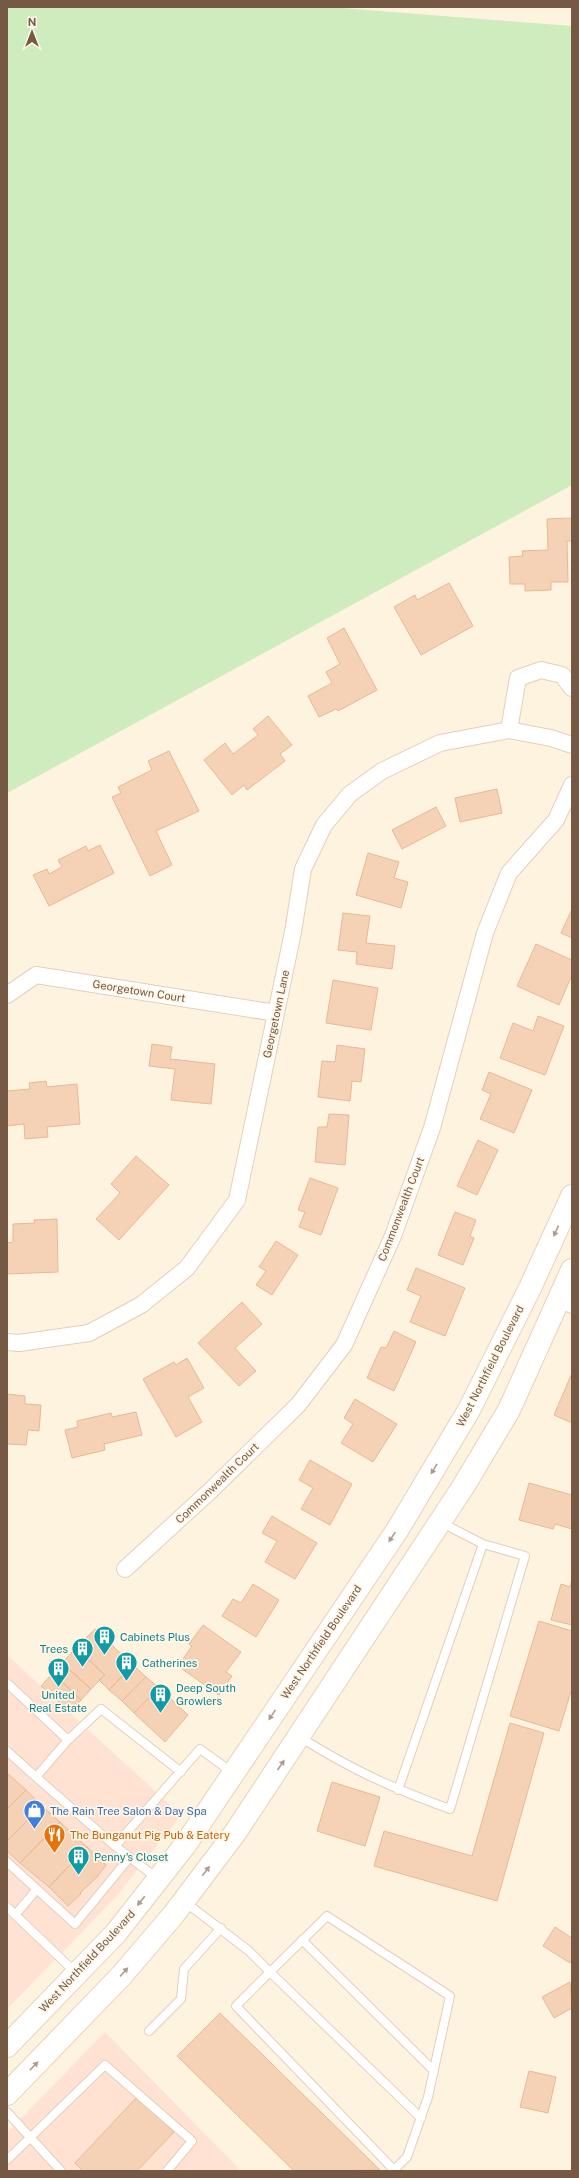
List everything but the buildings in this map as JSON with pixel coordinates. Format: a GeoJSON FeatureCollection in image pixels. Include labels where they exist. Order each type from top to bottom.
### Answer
{"type":"FeatureCollection","features":[{"type":"Feature","properties":{"kind":"main road","name":"West Northfield Boulevard"},"geometry":{"type":"LineString","coordinates":[[7,2046],[116,1933],[159,1879],[233,1773],[412,1504],[469,1410],[530,1288],[572,1196]]}},
{"type":"Feature","properties":{"kind":"main road"},"geometry":{"type":"LineString","coordinates":[[7,2094],[122,1975],[184,1901],[235,1833],[440,1522],[509,1410],[565,1302],[572,1270]]}},
{"type":"Feature","properties":{"kind":"main road"},"geometry":{"type":"LineString","coordinates":[[412,1504],[440,1522]]}},
{"type":"Feature","properties":{"kind":"street"},"geometry":{"type":"LineString","coordinates":[[509,730],[518,678],[541,670],[562,675],[572,688]]}},
{"type":"Feature","properties":{"kind":"street","name":"Georgetown Lane"},"geometry":{"type":"LineString","coordinates":[[7,1342],[19,1344],[89,1333],[141,1306],[187,1268],[237,1200],[293,932],[303,869],[324,825],[350,794],[382,771],[440,743],[509,730],[551,738],[572,745]]}},
{"type":"Feature","properties":{"kind":"street","name":"Commonwealth Court"},"geometry":{"type":"LineString","coordinates":[[125,1569],[209,1492],[298,1405],[344,1345],[393,1236],[432,1128],[485,934],[509,873],[556,820],[572,786]]}},
{"type":"Feature","properties":{"kind":"street","name":"Georgetown Court"},"geometry":{"type":"LineString","coordinates":[[7,995],[36,975],[276,1013]]}},
{"type":"Feature","properties":{"kind":"lane"},"geometry":{"type":"LineString","coordinates":[[300,1736],[333,1758],[398,1790],[450,1809],[525,1556],[483,1544],[440,1522]]}},
{"type":"Feature","properties":{"kind":"lane"},"geometry":{"type":"LineString","coordinates":[[398,1790],[483,1544]]}},
{"type":"Feature","properties":{"kind":"lane"},"geometry":{"type":"LineString","coordinates":[[7,1683],[68,1740]]}},
{"type":"Feature","properties":{"kind":"lane"},"geometry":{"type":"LineString","coordinates":[[36,1777],[68,1740],[101,1709],[181,1772]]}},
{"type":"Feature","properties":{"kind":"lane"},"geometry":{"type":"LineString","coordinates":[[115,1846],[200,1749],[233,1773]]}},
{"type":"Feature","properties":{"kind":"lane"},"geometry":{"type":"LineString","coordinates":[[7,1751],[115,1846],[159,1879]]}},
{"type":"Feature","properties":{"kind":"lane"},"geometry":{"type":"LineString","coordinates":[[7,1862],[75,1924],[130,1857]]}},
{"type":"Feature","properties":{"kind":"lane"},"geometry":{"type":"LineString","coordinates":[[16,1915],[37,1889]]}},
{"type":"Feature","properties":{"kind":"lane"},"geometry":{"type":"LineString","coordinates":[[184,1901],[249,1950],[421,2118]]}},
{"type":"Feature","properties":{"kind":"lane"},"geometry":{"type":"LineString","coordinates":[[7,1907],[77,1974]]}},
{"type":"Feature","properties":{"kind":"lane"},"geometry":{"type":"LineString","coordinates":[[327,1916],[450,1996],[434,2071],[421,2118],[407,2157],[394,2171],[236,2006],[270,1972],[327,1916]]}},
{"type":"Feature","properties":{"kind":"lane"},"geometry":{"type":"LineString","coordinates":[[149,2031],[181,1999],[184,1969],[221,1928]]}},
{"type":"Feature","properties":{"kind":"lane"},"geometry":{"type":"LineString","coordinates":[[302,1940],[434,2071]]}},
{"type":"Feature","properties":{"kind":"lane"},"geometry":{"type":"LineString","coordinates":[[7,2160],[105,2064],[192,2141],[167,2171]]}},
{"type":"Feature","properties":{"kind":"lane"},"geometry":{"type":"LineString","coordinates":[[7,2112],[61,2171]]}},
{"type":"Feature","properties":{"kind":"shaded area"},"geometry":{"type":"Polygon","coordinates":[[[7,1655],[181,1815],[116,1897],[7,2009],[7,1655]]]}},
{"type":"Feature","properties":{"kind":"shaded area"},"geometry":{"type":"Polygon","coordinates":[[[105,2032],[241,2171],[7,2171],[7,2133],[105,2032]]]}},
{"type":"Feature","properties":{"kind":"green space"},"geometry":{"type":"Polygon","coordinates":[[[7,7],[329,7],[572,26],[572,485],[7,793],[7,7]]]}},
{"type":"Feature","properties":{"kind":"place","name":"Cabinets Plus"},"geometry":{"type":"Point","coordinates":[105,1656]}},
{"type":"Feature","properties":{"kind":"place","name":"Trees"},"geometry":{"type":"Point","coordinates":[83,1668]}},
{"type":"Feature","properties":{"kind":"place","name":"Catherines"},"geometry":{"type":"Point","coordinates":[127,1682]}},
{"type":"Feature","properties":{"kind":"place","name":"United Real Estate"},"geometry":{"type":"Point","coordinates":[58,1688]}},
{"type":"Feature","properties":{"kind":"place","name":"Deep South Growlers"},"geometry":{"type":"Point","coordinates":[161,1714]}},
{"type":"Feature","properties":{"kind":"place","name":"The Rain Tree Salon & Day Spa"},"geometry":{"type":"Point","coordinates":[34,1830]}},
{"type":"Feature","properties":{"kind":"place","name":"The Bunganut Pig Pub & Eatery"},"geometry":{"type":"Point","coordinates":[54,1854]}},
{"type":"Feature","properties":{"kind":"place","name":"Penny's Closet"},"geometry":{"type":"Point","coordinates":[78,1876]}}]}
